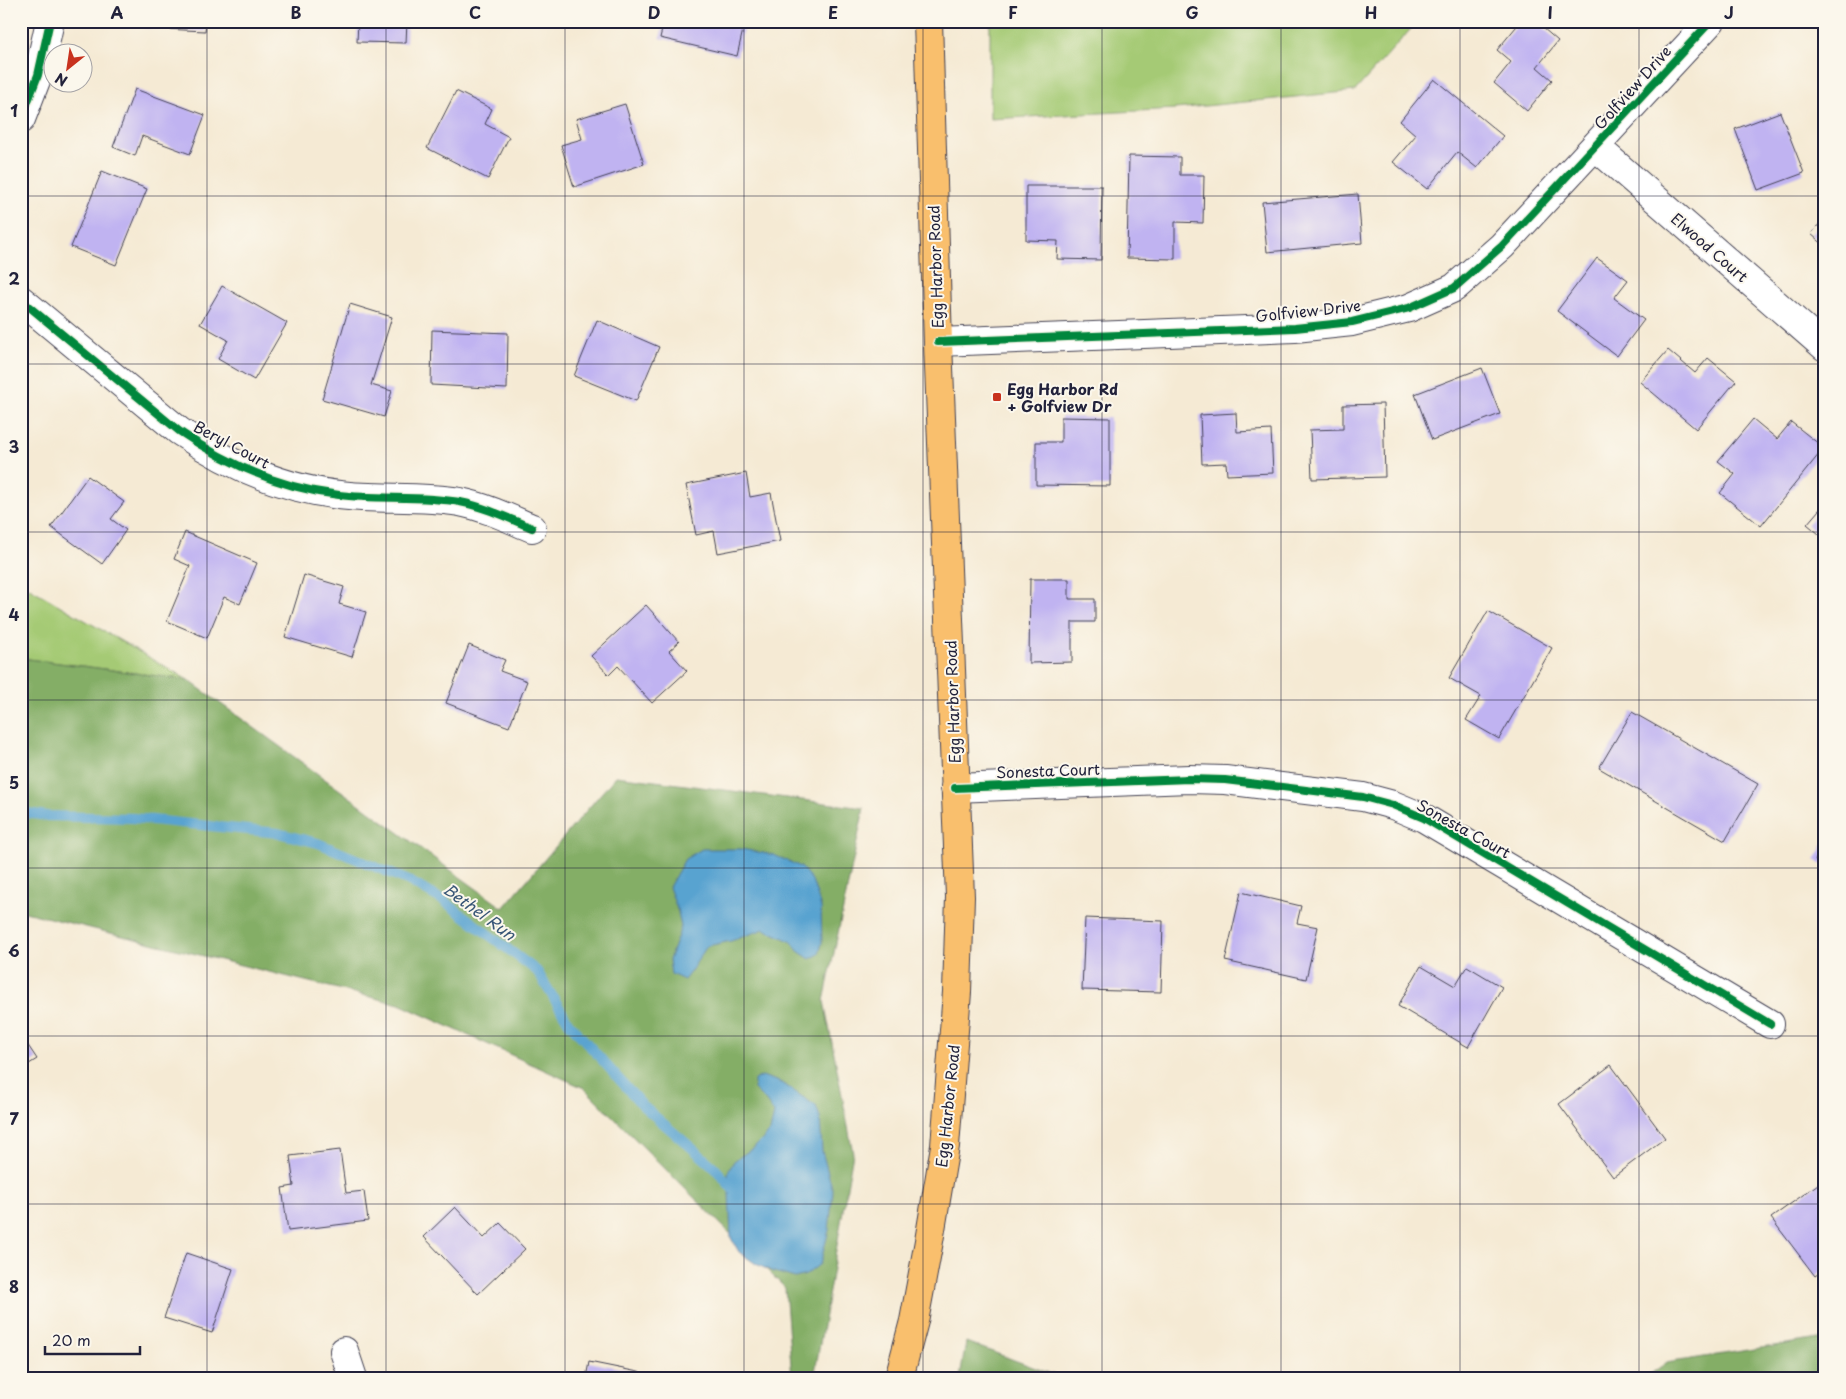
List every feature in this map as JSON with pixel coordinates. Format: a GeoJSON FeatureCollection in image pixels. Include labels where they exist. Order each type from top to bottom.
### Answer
{"type":"FeatureCollection","features":[{"type":"Feature","properties":{"kind":"main road","name":"Egg Harbor Road"},"geometry":{"type":"LineString","coordinates":[[899,1378],[914,1321],[945,1146],[957,992],[960,897],[938,342],[928,21]]}},
{"type":"Feature","properties":{"kind":"street"},"geometry":{"type":"LineString","coordinates":[[21,119],[38,75],[50,21]]}},
{"type":"Feature","properties":{"kind":"street","name":"Golfview Drive"},"geometry":{"type":"LineString","coordinates":[[938,342],[1294,328],[1352,322],[1409,308],[1454,288],[1502,246],[1711,21]]}},
{"type":"Feature","properties":{"kind":"street","name":"Elwood Court"},"geometry":{"type":"LineString","coordinates":[[1596,147],[1825,347]]}},
{"type":"Feature","properties":{"kind":"street","name":"Beryl Court"},"geometry":{"type":"LineString","coordinates":[[21,300],[178,431],[199,445],[248,471],[282,483],[338,495],[462,502],[532,528]]}},
{"type":"Feature","properties":{"kind":"street","name":"Sonesta Court"},"geometry":{"type":"LineString","coordinates":[[955,788],[1189,779],[1225,780],[1363,796],[1393,805],[1424,818],[1770,1024]]}},
{"type":"Feature","properties":{"kind":"street"},"geometry":{"type":"LineString","coordinates":[[344,1350],[354,1378]]}},
{"type":"Feature","properties":{"kind":"green space"},"geometry":{"type":"Polygon","coordinates":[[[990,21],[1418,21],[1355,91],[1175,109],[990,119],[990,21]]]}},
{"type":"Feature","properties":{"kind":"green space"},"geometry":{"type":"Polygon","coordinates":[[[21,583],[188,680],[21,658],[21,583]]]}},
{"type":"Feature","properties":{"kind":"green space"},"geometry":{"type":"Polygon","coordinates":[[[21,658],[188,680],[503,908],[616,776],[864,808],[824,1001],[853,1153],[814,1378],[792,1378],[785,1288],[584,1088],[399,1004],[21,911],[21,658]]]}},
{"type":"Feature","properties":{"kind":"green space"},"geometry":{"type":"Polygon","coordinates":[[[1825,1338],[1825,1378],[1645,1378],[1666,1363],[1825,1338]]]}},
{"type":"Feature","properties":{"kind":"green space"},"geometry":{"type":"Polygon","coordinates":[[[966,1342],[1062,1378],[960,1378],[966,1342]]]}},
{"type":"Feature","properties":{"kind":"water"},"geometry":{"type":"Polygon","coordinates":[[[702,849],[741,849],[774,855],[801,867],[812,880],[821,907],[822,943],[819,954],[810,959],[798,951],[792,942],[764,929],[731,941],[707,946],[684,980],[671,974],[669,960],[681,927],[669,887],[685,859],[702,849]]]}},
{"type":"Feature","properties":{"kind":"water"},"geometry":{"type":"Polygon","coordinates":[[[762,1076],[782,1083],[816,1106],[820,1117],[822,1151],[833,1191],[829,1230],[820,1264],[806,1275],[795,1278],[771,1271],[756,1264],[739,1252],[731,1238],[728,1172],[734,1161],[756,1146],[770,1132],[774,1113],[766,1101],[754,1089],[754,1080],[762,1076]]]}},
{"type":"Feature","properties":{"kind":"building"},"geometry":{"type":"Polygon","coordinates":[[[145,21],[206,21],[205,31],[144,28],[145,21]]]}},
{"type":"Feature","properties":{"kind":"building"},"geometry":{"type":"Polygon","coordinates":[[[358,21],[407,21],[406,43],[357,42],[358,21]]]}},
{"type":"Feature","properties":{"kind":"building"},"geometry":{"type":"Polygon","coordinates":[[[664,21],[745,21],[737,56],[660,38],[664,21]]]}},
{"type":"Feature","properties":{"kind":"building"},"geometry":{"type":"Polygon","coordinates":[[[1521,21],[1535,21],[1558,41],[1537,67],[1552,80],[1527,111],[1494,83],[1511,62],[1497,50],[1521,21]]]}},
{"type":"Feature","properties":{"kind":"building"},"geometry":{"type":"Polygon","coordinates":[[[1434,79],[1503,136],[1477,168],[1457,152],[1427,189],[1393,162],[1416,135],[1400,121],[1434,79]]]}},
{"type":"Feature","properties":{"kind":"building"},"geometry":{"type":"Polygon","coordinates":[[[135,89],[205,115],[190,154],[142,136],[135,156],[113,147],[135,89]]]}},
{"type":"Feature","properties":{"kind":"building"},"geometry":{"type":"Polygon","coordinates":[[[456,91],[492,109],[485,124],[509,137],[488,179],[427,148],[456,91]]]}},
{"type":"Feature","properties":{"kind":"building"},"geometry":{"type":"Polygon","coordinates":[[[625,104],[644,164],[574,187],[561,145],[582,139],[576,119],[625,104]]]}},
{"type":"Feature","properties":{"kind":"building"},"geometry":{"type":"Polygon","coordinates":[[[1780,112],[1804,173],[1758,190],[1735,129],[1780,112]]]}},
{"type":"Feature","properties":{"kind":"building"},"geometry":{"type":"Polygon","coordinates":[[[1129,156],[1180,157],[1180,175],[1204,175],[1203,223],[1175,222],[1175,259],[1127,258],[1129,156]]]}},
{"type":"Feature","properties":{"kind":"building"},"geometry":{"type":"Polygon","coordinates":[[[102,171],[147,189],[116,265],[71,247],[102,171]]]}},
{"type":"Feature","properties":{"kind":"building"},"geometry":{"type":"Polygon","coordinates":[[[1026,186],[1102,186],[1101,260],[1057,259],[1058,241],[1026,240],[1026,186]]]}},
{"type":"Feature","properties":{"kind":"building"},"geometry":{"type":"Polygon","coordinates":[[[1358,194],[1362,243],[1267,252],[1262,202],[1358,194]]]}},
{"type":"Feature","properties":{"kind":"building"},"geometry":{"type":"Polygon","coordinates":[[[1825,217],[1825,246],[1811,234],[1825,217]]]}},
{"type":"Feature","properties":{"kind":"building"},"geometry":{"type":"Polygon","coordinates":[[[1597,258],[1628,280],[1614,298],[1644,320],[1617,356],[1557,311],[1597,258]]]}},
{"type":"Feature","properties":{"kind":"building"},"geometry":{"type":"Polygon","coordinates":[[[222,286],[287,323],[254,380],[218,359],[228,340],[200,324],[222,286]]]}},
{"type":"Feature","properties":{"kind":"building"},"geometry":{"type":"Polygon","coordinates":[[[350,304],[392,317],[371,385],[392,391],[384,417],[322,399],[350,304]]]}},
{"type":"Feature","properties":{"kind":"building"},"geometry":{"type":"Polygon","coordinates":[[[597,320],[659,347],[636,401],[574,376],[597,320]]]}},
{"type":"Feature","properties":{"kind":"building"},"geometry":{"type":"Polygon","coordinates":[[[432,330],[508,333],[507,389],[431,385],[432,330]]]}},
{"type":"Feature","properties":{"kind":"building"},"geometry":{"type":"Polygon","coordinates":[[[1668,350],[1695,373],[1708,358],[1736,381],[1696,429],[1640,382],[1668,350]]]}},
{"type":"Feature","properties":{"kind":"building"},"geometry":{"type":"Polygon","coordinates":[[[1482,368],[1500,414],[1432,440],[1415,394],[1482,368]]]}},
{"type":"Feature","properties":{"kind":"building"},"geometry":{"type":"Polygon","coordinates":[[[1383,404],[1385,477],[1312,479],[1310,430],[1343,429],[1343,405],[1383,404]]]}},
{"type":"Feature","properties":{"kind":"building"},"geometry":{"type":"Polygon","coordinates":[[[1236,413],[1237,432],[1271,430],[1273,473],[1227,475],[1226,463],[1202,464],[1200,415],[1236,413]]]}},
{"type":"Feature","properties":{"kind":"building"},"geometry":{"type":"Polygon","coordinates":[[[1061,417],[1110,418],[1110,486],[1036,485],[1036,442],[1061,442],[1061,417]]]}},
{"type":"Feature","properties":{"kind":"building"},"geometry":{"type":"Polygon","coordinates":[[[1753,419],[1777,439],[1791,422],[1824,448],[1761,526],[1720,493],[1735,474],[1718,461],[1753,419]]]}},
{"type":"Feature","properties":{"kind":"building"},"geometry":{"type":"Polygon","coordinates":[[[746,473],[750,497],[771,493],[780,541],[718,553],[714,531],[696,535],[686,485],[746,473]]]}},
{"type":"Feature","properties":{"kind":"building"},"geometry":{"type":"Polygon","coordinates":[[[88,476],[124,502],[111,519],[126,530],[102,564],[51,527],[88,476]]]}},
{"type":"Feature","properties":{"kind":"building"},"geometry":{"type":"Polygon","coordinates":[[[1825,503],[1825,539],[1807,524],[1825,503]]]}},
{"type":"Feature","properties":{"kind":"building"},"geometry":{"type":"Polygon","coordinates":[[[185,532],[257,563],[240,604],[224,597],[207,638],[167,621],[190,566],[174,559],[185,532]]]}},
{"type":"Feature","properties":{"kind":"building"},"geometry":{"type":"Polygon","coordinates":[[[304,575],[344,587],[339,604],[366,612],[352,657],[285,637],[304,575]]]}},
{"type":"Feature","properties":{"kind":"building"},"geometry":{"type":"Polygon","coordinates":[[[1030,579],[1069,579],[1069,599],[1095,599],[1095,622],[1072,622],[1072,662],[1029,663],[1030,579]]]}},
{"type":"Feature","properties":{"kind":"building"},"geometry":{"type":"Polygon","coordinates":[[[646,605],[679,642],[669,651],[687,671],[652,703],[618,666],[609,675],[591,656],[646,605]]]}},
{"type":"Feature","properties":{"kind":"building"},"geometry":{"type":"Polygon","coordinates":[[[1488,611],[1552,648],[1499,739],[1466,720],[1481,696],[1449,678],[1488,611]]]}},
{"type":"Feature","properties":{"kind":"building"},"geometry":{"type":"Polygon","coordinates":[[[469,645],[505,660],[500,671],[527,681],[509,727],[446,703],[469,645]]]}},
{"type":"Feature","properties":{"kind":"building"},"geometry":{"type":"Polygon","coordinates":[[[1632,712],[1758,784],[1725,841],[1599,768],[1632,712]]]}},
{"type":"Feature","properties":{"kind":"building"},"geometry":{"type":"Polygon","coordinates":[[[1825,843],[1825,865],[1815,860],[1825,843]]]}},
{"type":"Feature","properties":{"kind":"building"},"geometry":{"type":"Polygon","coordinates":[[[1241,892],[1301,906],[1297,923],[1318,927],[1306,979],[1225,961],[1241,892]]]}},
{"type":"Feature","properties":{"kind":"building"},"geometry":{"type":"Polygon","coordinates":[[[1085,918],[1163,921],[1161,992],[1082,990],[1085,918]]]}},
{"type":"Feature","properties":{"kind":"building"},"geometry":{"type":"Polygon","coordinates":[[[1421,966],[1455,986],[1467,966],[1502,987],[1468,1047],[1398,1006],[1421,966]]]}},
{"type":"Feature","properties":{"kind":"building"},"geometry":{"type":"Polygon","coordinates":[[[21,1035],[37,1059],[21,1069],[21,1035]]]}},
{"type":"Feature","properties":{"kind":"building"},"geometry":{"type":"Polygon","coordinates":[[[1611,1065],[1665,1138],[1613,1177],[1559,1104],[1611,1065]]]}},
{"type":"Feature","properties":{"kind":"building"},"geometry":{"type":"Polygon","coordinates":[[[340,1150],[346,1193],[364,1191],[368,1221],[288,1231],[282,1188],[294,1186],[290,1156],[340,1150]]]}},
{"type":"Feature","properties":{"kind":"building"},"geometry":{"type":"Polygon","coordinates":[[[1825,1179],[1825,1269],[1815,1276],[1771,1218],[1825,1179]]]}},
{"type":"Feature","properties":{"kind":"building"},"geometry":{"type":"Polygon","coordinates":[[[455,1207],[484,1238],[500,1223],[525,1249],[478,1294],[424,1237],[455,1207]]]}},
{"type":"Feature","properties":{"kind":"building"},"geometry":{"type":"Polygon","coordinates":[[[186,1253],[233,1269],[212,1333],[164,1318],[186,1253]]]}},
{"type":"Feature","properties":{"kind":"building"},"geometry":{"type":"Polygon","coordinates":[[[589,1362],[653,1375],[652,1378],[586,1378],[589,1362]]]}},
{"type":"Feature","properties":{"kind":"waterway","name":"Bethel Run"},"geometry":{"type":"LineString","coordinates":[[21,812],[46,816],[133,818],[278,833],[318,843],[409,881],[444,901],[537,971],[569,1023],[643,1106],[714,1167],[736,1193]]}},
{"type":"Feature","properties":{"kind":"cycle path"},"geometry":{"type":"LineString","coordinates":[[21,119],[38,75],[50,21]]}},
{"type":"Feature","properties":{"kind":"cycle path"},"geometry":{"type":"LineString","coordinates":[[938,342],[1295,328],[1352,322],[1409,308],[1454,288],[1502,246],[1711,21]]}},
{"type":"Feature","properties":{"kind":"cycle path"},"geometry":{"type":"LineString","coordinates":[[21,300],[179,431],[216,454],[255,473],[317,492],[460,502],[487,510],[532,528]]}},
{"type":"Feature","properties":{"kind":"cycle path"},"geometry":{"type":"LineString","coordinates":[[955,788],[1189,779],[1225,780],[1363,797],[1393,805],[1424,818],[1770,1024]]}},
{"type":"Feature","properties":{"kind":"place","name":"Egg Harbor Rd + Golfview Dr"},"geometry":{"type":"Point","coordinates":[997,397]}}]}
